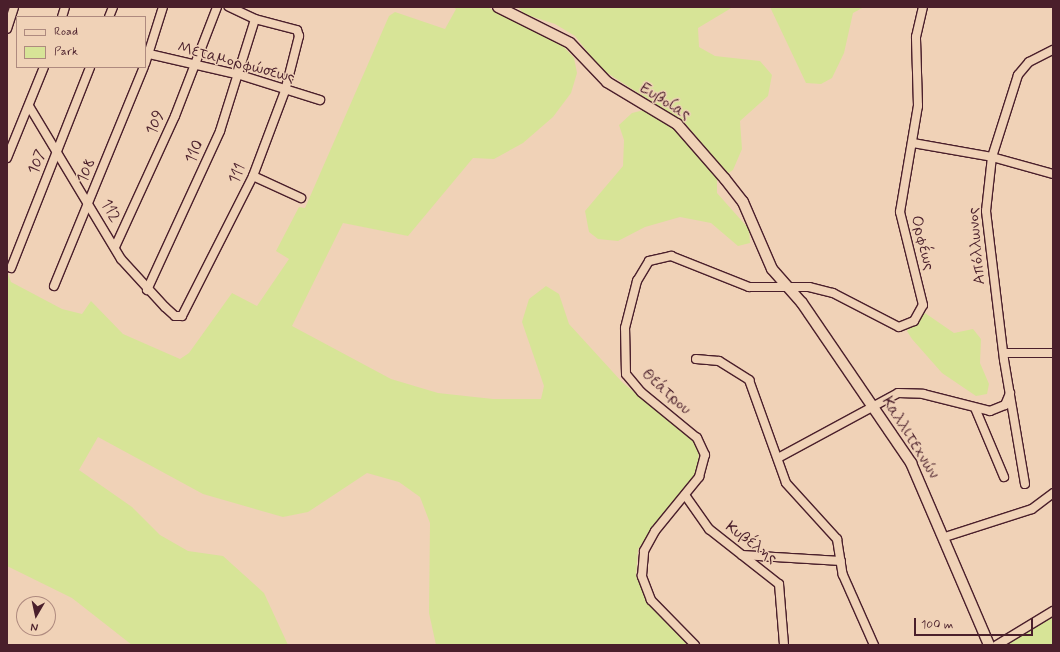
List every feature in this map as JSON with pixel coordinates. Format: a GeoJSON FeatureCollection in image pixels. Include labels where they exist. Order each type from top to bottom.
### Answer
{"type":"FeatureCollection","features":[{"type":"Feature","properties":{"kind":"street"},"geometry":{"type":"LineString","coordinates":[[7,29],[11,21],[14,7]]}},
{"type":"Feature","properties":{"kind":"street","name":"108"},"geometry":{"type":"LineString","coordinates":[[147,54],[163,7]]}},
{"type":"Feature","properties":{"kind":"street","name":"109"},"geometry":{"type":"LineString","coordinates":[[115,247],[217,7]]}},
{"type":"Feature","properties":{"kind":"street"},"geometry":{"type":"LineString","coordinates":[[229,7],[255,19]]}},
{"type":"Feature","properties":{"kind":"street","name":"Ευβοίας"},"geometry":{"type":"LineString","coordinates":[[498,7],[570,43],[607,82],[677,124],[743,202],[767,259],[785,286]]}},
{"type":"Feature","properties":{"kind":"street","name":"Ορφέως"},"geometry":{"type":"LineString","coordinates":[[785,286],[833,293],[899,327],[914,321],[923,305],[900,212],[913,142],[919,94],[916,37],[923,7]]}},
{"type":"Feature","properties":{"kind":"street","name":"111"},"geometry":{"type":"LineString","coordinates":[[180,317],[192,302],[253,176],[285,91],[298,32],[255,19]]}},
{"type":"Feature","properties":{"kind":"street","name":"110"},"geometry":{"type":"LineString","coordinates":[[146,290],[199,178],[240,75],[255,19]]}},
{"type":"Feature","properties":{"kind":"street","name":"Απόλλωνος"},"geometry":{"type":"LineString","coordinates":[[1026,484],[1004,353],[986,222],[992,157],[1018,75],[1029,62],[1053,50]]}},
{"type":"Feature","properties":{"kind":"street","name":"Μεταμορφώσεως"},"geometry":{"type":"LineString","coordinates":[[147,54],[240,75],[285,91],[320,100]]}},
{"type":"Feature","properties":{"kind":"street"},"geometry":{"type":"LineString","coordinates":[[7,158],[44,68]]}},
{"type":"Feature","properties":{"kind":"street","name":"107"},"geometry":{"type":"LineString","coordinates":[[11,268],[90,68]]}},
{"type":"Feature","properties":{"kind":"street","name":"108"},"geometry":{"type":"LineString","coordinates":[[54,286],[143,68]]}},
{"type":"Feature","properties":{"kind":"street","name":"112"},"geometry":{"type":"LineString","coordinates":[[29,106],[89,201],[115,247],[146,290],[180,317]]}},
{"type":"Feature","properties":{"kind":"street"},"geometry":{"type":"LineString","coordinates":[[913,142],[992,157],[1053,174]]}},
{"type":"Feature","properties":{"kind":"street"},"geometry":{"type":"LineString","coordinates":[[253,176],[301,198]]}},
{"type":"Feature","properties":{"kind":"street","name":"Θεάτρου"},"geometry":{"type":"LineString","coordinates":[[695,645],[651,600],[642,576],[644,551],[655,531],[685,495],[704,466],[703,445],[641,392],[626,374],[626,328],[642,270],[649,261],[671,256],[750,287],[785,286]]}},
{"type":"Feature","properties":{"kind":"street","name":"Καλλιτεχνών"},"geometry":{"type":"LineString","coordinates":[[785,286],[802,304],[914,469],[945,537],[989,645]]}},
{"type":"Feature","properties":{"kind":"street"},"geometry":{"type":"LineString","coordinates":[[1004,353],[1053,353]]}},
{"type":"Feature","properties":{"kind":"street"},"geometry":{"type":"LineString","coordinates":[[696,358],[719,360],[749,380],[786,483],[797,498],[837,539],[843,576],[874,645]]}},
{"type":"Feature","properties":{"kind":"street"},"geometry":{"type":"LineString","coordinates":[[778,458],[898,393],[907,392],[975,408],[998,410],[1006,405],[1010,390]]}},
{"type":"Feature","properties":{"kind":"street"},"geometry":{"type":"LineString","coordinates":[[975,408],[1004,477]]}},
{"type":"Feature","properties":{"kind":"street"},"geometry":{"type":"LineString","coordinates":[[945,537],[1032,509],[1053,493]]}},
{"type":"Feature","properties":{"kind":"street","name":"Κυβέλης"},"geometry":{"type":"LineString","coordinates":[[685,495],[709,529],[740,555],[779,584],[784,645]]}},
{"type":"Feature","properties":{"kind":"street"},"geometry":{"type":"LineString","coordinates":[[740,555],[841,561]]}},
{"type":"Feature","properties":{"kind":"street"},"geometry":{"type":"LineString","coordinates":[[997,645],[1053,611]]}},
{"type":"Feature","properties":{"kind":"green space"},"geometry":{"type":"Polygon","coordinates":[[[453,7],[487,7],[564,47],[574,58],[577,73],[571,93],[553,117],[523,143],[494,159],[473,158],[408,236],[343,223],[292,326],[391,379],[438,393],[493,399],[541,399],[544,386],[522,322],[529,299],[546,286],[559,294],[569,324],[622,382],[694,442],[699,453],[696,475],[638,549],[636,576],[648,603],[689,645],[436,645],[429,613],[430,523],[420,497],[399,482],[367,473],[308,512],[283,517],[203,494],[98,437],[79,470],[132,507],[160,535],[188,551],[223,556],[264,593],[288,645],[132,645],[72,598],[7,566],[7,271],[11,282],[62,309],[82,314],[91,301],[123,334],[180,359],[189,353],[232,293],[257,306],[289,259],[276,251],[299,207],[305,208],[389,16],[395,12],[445,29],[456,9],[453,7]]]}},
{"type":"Feature","properties":{"kind":"green space"},"geometry":{"type":"Polygon","coordinates":[[[518,7],[733,7],[698,28],[699,47],[715,56],[760,61],[772,75],[768,96],[740,121],[742,149],[733,170],[727,174],[685,123],[601,69],[575,36],[555,24],[524,14],[518,7]]]}},
{"type":"Feature","properties":{"kind":"green space"},"geometry":{"type":"Polygon","coordinates":[[[770,7],[864,7],[853,13],[844,53],[832,78],[821,84],[806,83],[770,7]]]}},
{"type":"Feature","properties":{"kind":"green space"},"geometry":{"type":"Polygon","coordinates":[[[644,110],[673,126],[717,177],[717,193],[749,229],[750,243],[738,246],[711,223],[680,217],[645,227],[618,241],[598,239],[589,232],[585,211],[623,166],[624,140],[619,125],[632,113],[644,110]]]}},
{"type":"Feature","properties":{"kind":"green space"},"geometry":{"type":"Polygon","coordinates":[[[925,313],[954,333],[973,329],[981,339],[980,363],[989,384],[987,394],[976,396],[942,373],[912,339],[907,331],[925,313]]]}},
{"type":"Feature","properties":{"kind":"green space"},"geometry":{"type":"Polygon","coordinates":[[[1053,616],[1053,645],[1006,645],[1013,639],[1053,616]]]}}]}
